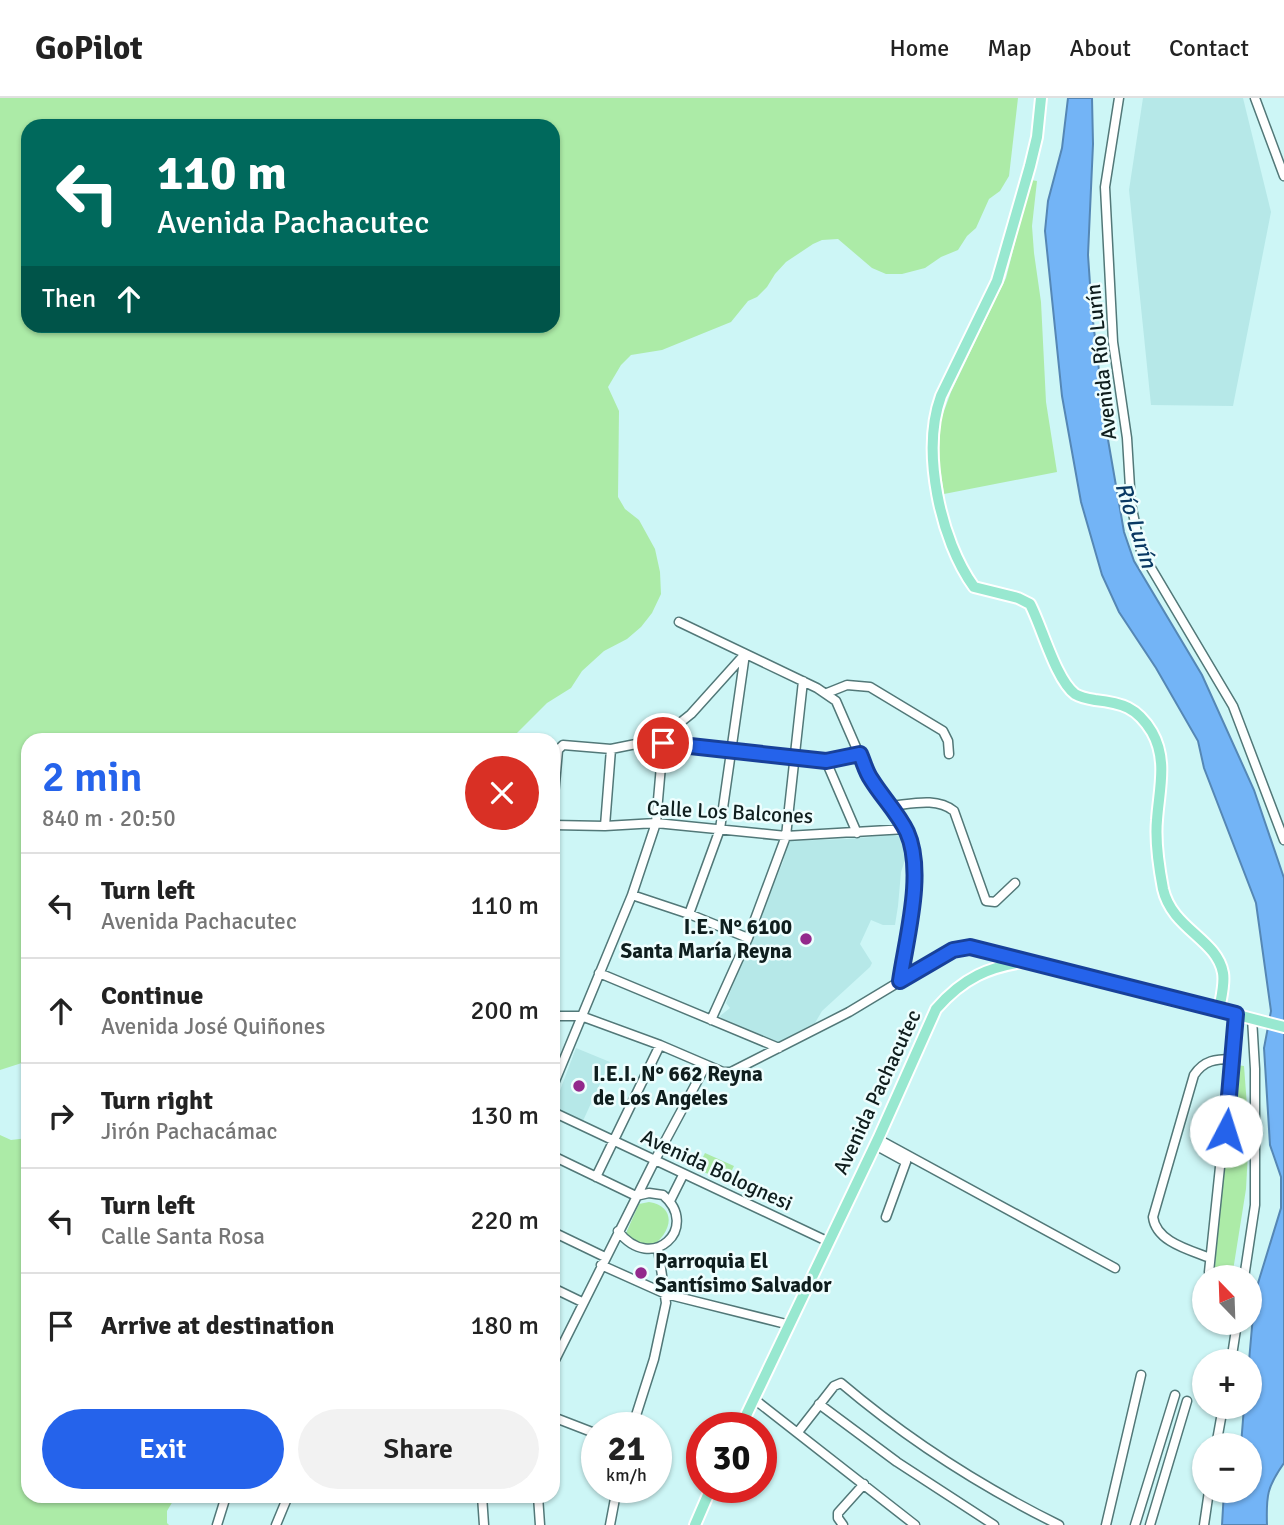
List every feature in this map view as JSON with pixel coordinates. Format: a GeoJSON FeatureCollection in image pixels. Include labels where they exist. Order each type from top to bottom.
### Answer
{"type":"FeatureCollection","features":[{"type":"Feature","properties":{"kind":"main road"},"geometry":{"type":"LineString","coordinates":[[1041,98],[1037,136],[1030,166],[997,281],[934,415],[931,440],[933,475],[956,558],[974,587],[1018,598],[1030,604],[1064,680],[1076,695],[1127,706],[1152,733],[1161,755],[1163,775],[1157,822],[1163,889],[1169,908],[1181,923],[1206,944],[1220,962],[1224,976],[1219,1010]]}},
{"type":"Feature","properties":{"kind":"main road","name":"Avenida Pachacutec"},"geometry":{"type":"LineString","coordinates":[[748,1412],[936,1009],[951,993],[978,975],[1004,964],[1030,961],[1284,1027]]}},
{"type":"Feature","properties":{"kind":"main road"},"geometry":{"type":"LineString","coordinates":[[695,1525],[705,1503]]}},
{"type":"Feature","properties":{"kind":"street","name":"Avenida Río Lurín"},"geometry":{"type":"LineString","coordinates":[[1119,98],[1105,187],[1114,342],[1127,438],[1130,504],[1141,551],[1233,706],[1284,840]]}},
{"type":"Feature","properties":{"kind":"street"},"geometry":{"type":"LineString","coordinates":[[1255,98],[1284,176]]}},
{"type":"Feature","properties":{"kind":"street"},"geometry":{"type":"LineString","coordinates":[[679,622],[827,693],[836,701],[869,777],[906,830],[912,845],[915,863],[912,901],[900,981]]}},
{"type":"Feature","properties":{"kind":"street"},"geometry":{"type":"LineString","coordinates":[[560,1068],[632,895],[656,823],[663,743],[745,654]]}},
{"type":"Feature","properties":{"kind":"street"},"geometry":{"type":"LineString","coordinates":[[689,914],[720,829],[745,654]]}},
{"type":"Feature","properties":{"kind":"street"},"geometry":{"type":"LineString","coordinates":[[711,1020],[748,938],[786,836],[803,681]]}},
{"type":"Feature","properties":{"kind":"street"},"geometry":{"type":"LineString","coordinates":[[827,693],[846,685],[870,687],[943,731],[948,741],[948,754]]}},
{"type":"Feature","properties":{"kind":"street"},"geometry":{"type":"LineString","coordinates":[[560,748],[563,745],[611,749],[636,744],[663,743],[826,761],[860,754]]}},
{"type":"Feature","properties":{"kind":"street"},"geometry":{"type":"LineString","coordinates":[[605,826],[611,749]]}},
{"type":"Feature","properties":{"kind":"street"},"geometry":{"type":"LineString","coordinates":[[826,761],[857,833]]}},
{"type":"Feature","properties":{"kind":"street"},"geometry":{"type":"LineString","coordinates":[[890,806],[931,802],[947,806],[954,811],[986,901],[995,902],[1015,883]]}},
{"type":"Feature","properties":{"kind":"street","name":"Calle Los Balcones"},"geometry":{"type":"LineString","coordinates":[[560,825],[656,823],[786,836],[906,830]]}},
{"type":"Feature","properties":{"kind":"street"},"geometry":{"type":"LineString","coordinates":[[632,895],[748,938]]}},
{"type":"Feature","properties":{"kind":"street"},"geometry":{"type":"LineString","coordinates":[[560,1016],[581,1016],[723,1072],[731,1072],[849,1012],[953,950],[981,949],[1030,961]]}},
{"type":"Feature","properties":{"kind":"street"},"geometry":{"type":"LineString","coordinates":[[599,973],[779,1048]]}},
{"type":"Feature","properties":{"kind":"street"},"geometry":{"type":"LineString","coordinates":[[1210,1265],[1236,1014]]}},
{"type":"Feature","properties":{"kind":"street"},"geometry":{"type":"LineString","coordinates":[[1246,1265],[1255,1205],[1256,1019]]}},
{"type":"Feature","properties":{"kind":"street"},"geometry":{"type":"LineString","coordinates":[[596,1177],[660,1045]]}},
{"type":"Feature","properties":{"kind":"street"},"geometry":{"type":"LineString","coordinates":[[1210,1258],[1166,1238],[1155,1227],[1153,1217],[1194,1075],[1209,1061],[1232,1059]]}},
{"type":"Feature","properties":{"kind":"street"},"geometry":{"type":"LineString","coordinates":[[560,1347],[654,1160],[706,1065]]}},
{"type":"Feature","properties":{"kind":"street","name":"Avenida Bolognesi"},"geometry":{"type":"LineString","coordinates":[[560,1115],[829,1241]]}},
{"type":"Feature","properties":{"kind":"street"},"geometry":{"type":"LineString","coordinates":[[876,1142],[906,1162],[887,1217]]}},
{"type":"Feature","properties":{"kind":"street"},"geometry":{"type":"LineString","coordinates":[[876,1142],[1115,1268]]}},
{"type":"Feature","properties":{"kind":"street"},"geometry":{"type":"LineString","coordinates":[[560,1159],[636,1196],[656,1193],[663,1195],[675,1209],[677,1227],[673,1236],[658,1248],[639,1249],[618,1231]]}},
{"type":"Feature","properties":{"kind":"street"},"geometry":{"type":"LineString","coordinates":[[670,1201],[683,1175]]}},
{"type":"Feature","properties":{"kind":"street"},"geometry":{"type":"LineString","coordinates":[[560,1236],[666,1294],[790,1325]]}},
{"type":"Feature","properties":{"kind":"street"},"geometry":{"type":"LineString","coordinates":[[637,1412],[654,1359],[666,1303],[658,1248]]}},
{"type":"Feature","properties":{"kind":"street"},"geometry":{"type":"LineString","coordinates":[[560,1291],[582,1302]]}},
{"type":"Feature","properties":{"kind":"street"},"geometry":{"type":"LineString","coordinates":[[1106,1525],[1141,1375]]}},
{"type":"Feature","properties":{"kind":"street"},"geometry":{"type":"LineString","coordinates":[[798,1432],[834,1386],[841,1383],[989,1489],[1059,1525]]}},
{"type":"Feature","properties":{"kind":"street"},"geometry":{"type":"LineString","coordinates":[[1135,1525],[1175,1395]]}},
{"type":"Feature","properties":{"kind":"street"},"geometry":{"type":"LineString","coordinates":[[754,1399],[915,1525]]}},
{"type":"Feature","properties":{"kind":"street"},"geometry":{"type":"LineString","coordinates":[[1150,1525],[1187,1401]]}},
{"type":"Feature","properties":{"kind":"street"},"geometry":{"type":"LineString","coordinates":[[819,1404],[897,1462],[994,1525]]}},
{"type":"Feature","properties":{"kind":"street"},"geometry":{"type":"LineString","coordinates":[[560,1420],[581,1428]]}},
{"type":"Feature","properties":{"kind":"street"},"geometry":{"type":"LineString","coordinates":[[843,1525],[838,1513],[864,1483]]}},
{"type":"Feature","properties":{"kind":"street"},"geometry":{"type":"LineString","coordinates":[[218,1525],[224,1503]]}},
{"type":"Feature","properties":{"kind":"street"},"geometry":{"type":"LineString","coordinates":[[276,1525],[285,1503]]}},
{"type":"Feature","properties":{"kind":"street"},"geometry":{"type":"LineString","coordinates":[[482,1503],[484,1525]]}},
{"type":"Feature","properties":{"kind":"street"},"geometry":{"type":"LineString","coordinates":[[538,1503],[540,1525]]}},
{"type":"Feature","properties":{"kind":"street"},"geometry":{"type":"LineString","coordinates":[[610,1525],[614,1503]]}},
{"type":"Feature","properties":{"kind":"street"},"geometry":{"type":"LineString","coordinates":[[1204,1525],[1207,1503]]}},
{"type":"Feature","properties":{"kind":"shaded area"},"geometry":{"type":"Polygon","coordinates":[[[1143,98],[1243,98],[1271,212],[1233,406],[1151,405],[1129,190],[1143,98]]]}},
{"type":"Feature","properties":{"kind":"shaded area","name":"I.E. N° 6100 Santa María Reyna"},"geometry":{"type":"Polygon","coordinates":[[[893,835],[904,837],[906,857],[901,872],[895,925],[883,925],[871,920],[860,944],[872,963],[870,967],[822,1011],[815,1023],[779,1042],[721,1018],[730,1008],[726,1003],[783,862],[788,841],[893,835]]]}},
{"type":"Feature","properties":{"kind":"shaded area","name":"I.E.I. N° 662 Reyna de Los Angeles"},"geometry":{"type":"Polygon","coordinates":[[[576,1048],[610,1062],[582,1123],[560,1112],[560,1090],[576,1048]]]}},
{"type":"Feature","properties":{"kind":"green space"},"geometry":{"type":"Polygon","coordinates":[[[0,98],[1018,98],[1009,176],[1000,191],[989,199],[976,228],[958,250],[925,268],[902,274],[886,274],[872,268],[838,239],[822,240],[786,262],[767,287],[757,297],[748,301],[731,322],[662,350],[631,355],[621,365],[608,387],[619,411],[618,497],[625,509],[639,520],[655,549],[661,594],[652,613],[641,627],[627,639],[604,651],[582,671],[571,688],[547,703],[517,733],[21,733],[21,1063],[0,1070],[0,98]]]}},
{"type":"Feature","properties":{"kind":"green space"},"geometry":{"type":"Polygon","coordinates":[[[1031,180],[1037,181],[1032,226],[1041,302],[1046,402],[1057,472],[944,494],[939,460],[940,422],[951,392],[1006,278],[1031,180]]]}},
{"type":"Feature","properties":{"kind":"green space"},"geometry":{"type":"Polygon","coordinates":[[[1237,1065],[1244,1066],[1249,1133],[1246,1189],[1234,1265],[1215,1265],[1237,1065]]]}},
{"type":"Feature","properties":{"kind":"green space"},"geometry":{"type":"Polygon","coordinates":[[[0,1135],[11,1140],[21,1139],[21,1503],[172,1503],[167,1511],[169,1525],[0,1525],[0,1135]]]}},
{"type":"Feature","properties":{"kind":"green space"},"geometry":{"type":"Polygon","coordinates":[[[705,1153],[734,1166],[726,1182],[697,1169],[705,1153]]]}},
{"type":"Feature","properties":{"kind":"green space"},"geometry":{"type":"Polygon","coordinates":[[[649,1202],[665,1209],[669,1222],[663,1236],[650,1247],[633,1243],[626,1233],[639,1204],[649,1202]]]}},
{"type":"Feature","properties":{"kind":"water"},"geometry":{"type":"Polygon","coordinates":[[[1068,98],[1092,98],[1093,144],[1088,255],[1092,313],[1106,428],[1124,532],[1134,561],[1202,675],[1254,790],[1284,878],[1284,1463],[1269,1492],[1267,1525],[1222,1525],[1223,1503],[1262,1503],[1262,1433],[1242,1433],[1243,1419],[1262,1419],[1262,1349],[1250,1349],[1251,1335],[1262,1335],[1262,1270],[1281,1208],[1281,1177],[1270,1145],[1264,1048],[1271,1011],[1256,903],[1204,768],[1198,741],[1156,668],[1119,612],[1102,575],[1081,502],[1062,396],[1045,231],[1048,201],[1062,148],[1068,98]]]}},
{"type":"Feature","properties":{"kind":"place","name":"I.E. N° 6100 Santa María Reyna"},"geometry":{"type":"Point","coordinates":[806,939]}},
{"type":"Feature","properties":{"kind":"place","name":"I.E.I. N° 662 Reyna de Los Angeles"},"geometry":{"type":"Point","coordinates":[579,1086]}},
{"type":"Feature","properties":{"kind":"place","name":"Parroquia El Santísimo Salvador"},"geometry":{"type":"Point","coordinates":[641,1273]}},
{"type":"Feature","properties":{"kind":"route"},"geometry":{"type":"LineString","coordinates":[[663,743],[826,761],[860,754],[869,777],[906,830],[912,845],[915,863],[912,901],[900,981],[953,950],[970,947],[1236,1014],[1226,1131]]}},
{"type":"Feature","properties":{"kind":"water label","name":"Río Lurín"},"geometry":{"type":"Point","coordinates":[1136,525]}}]}
